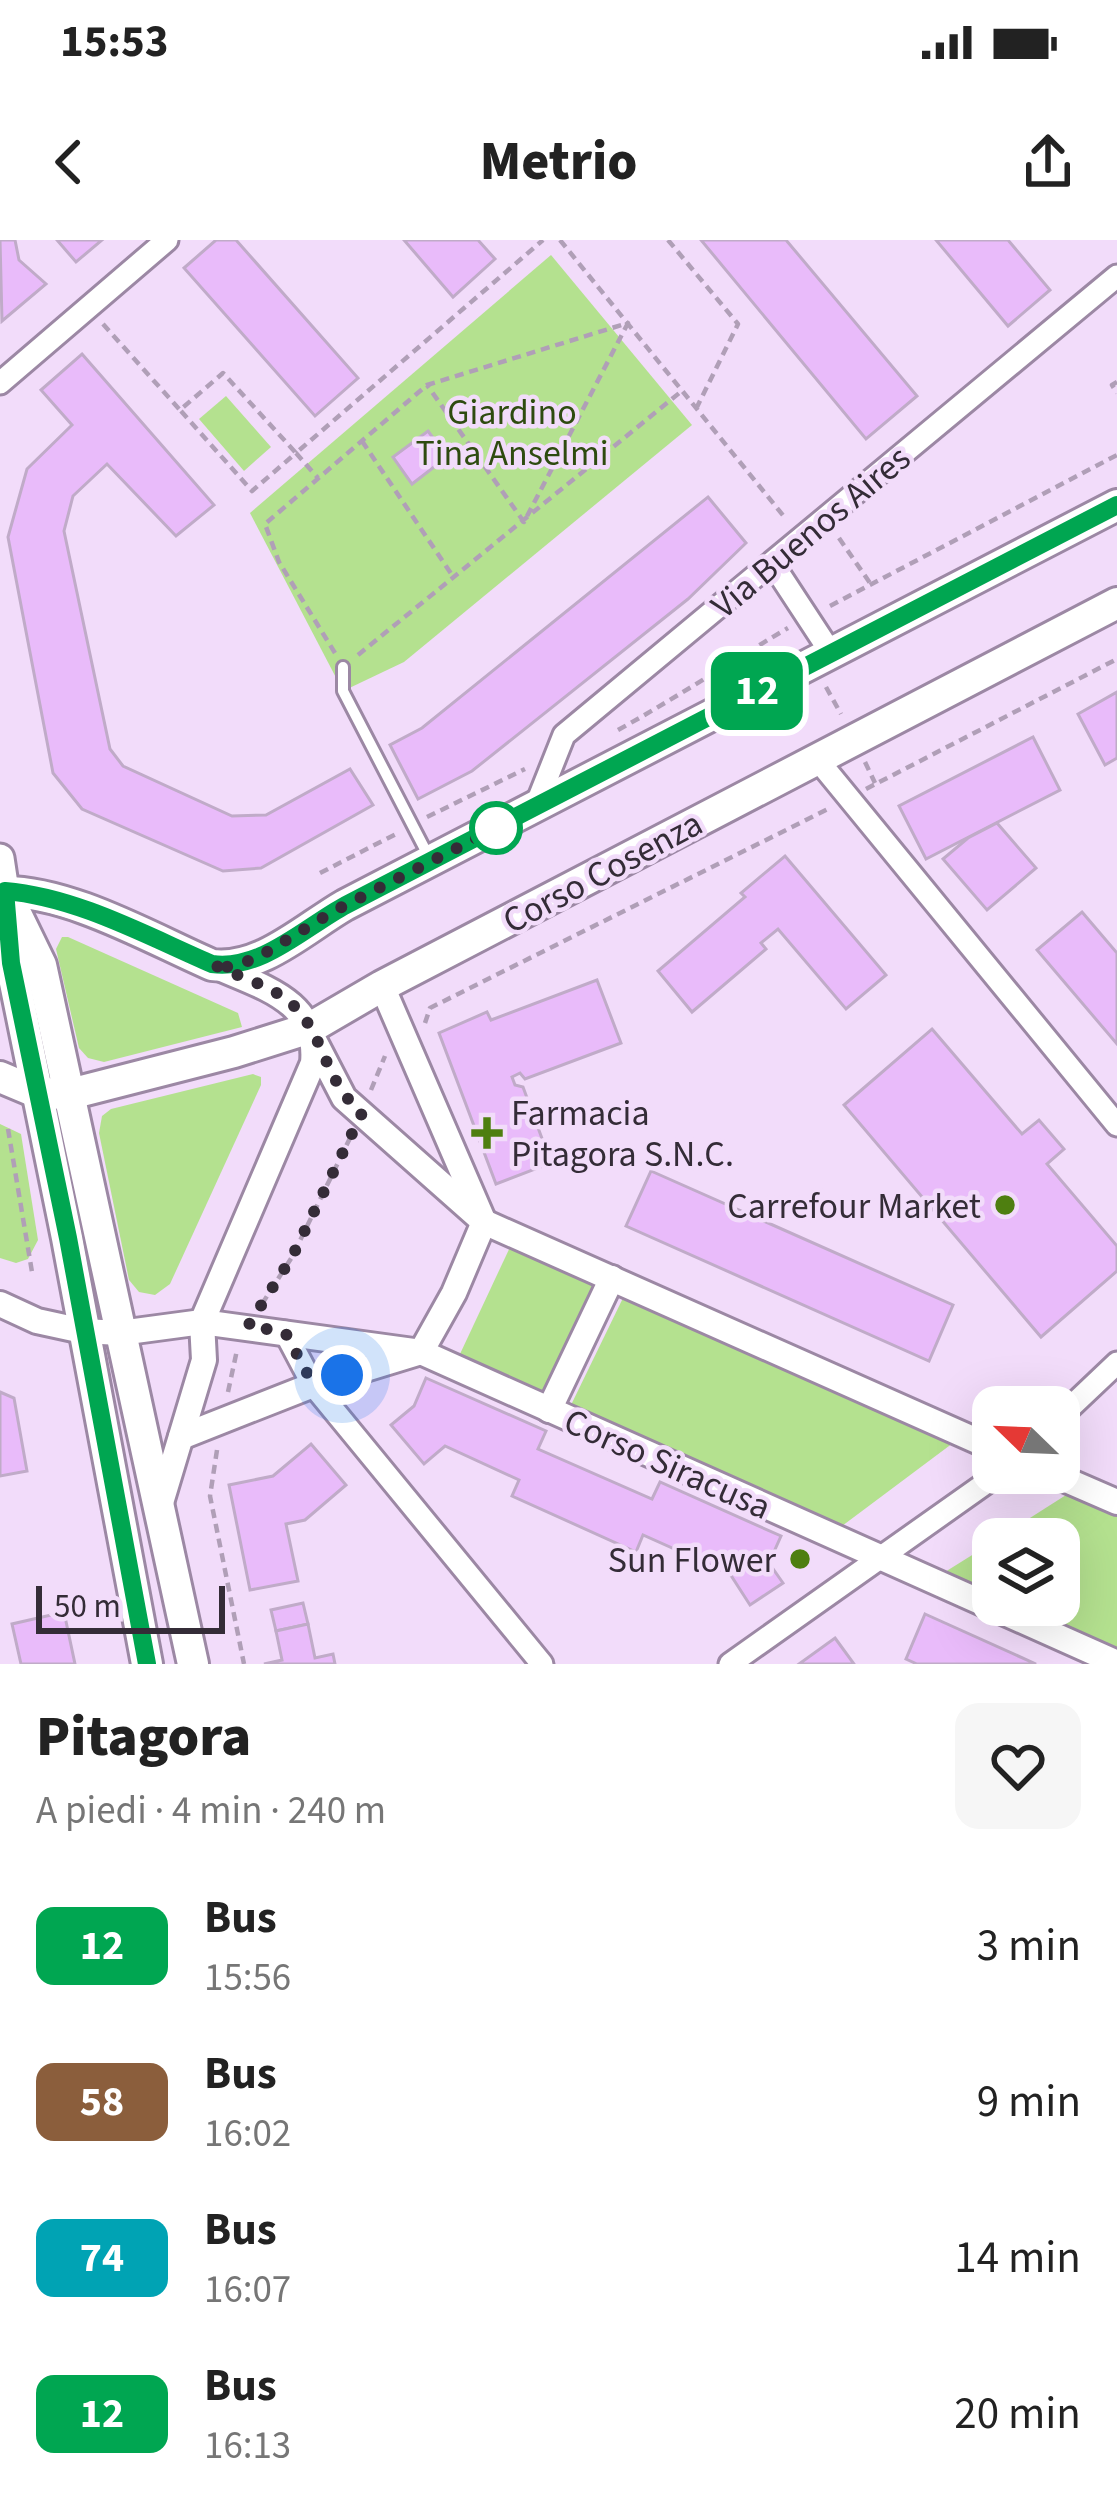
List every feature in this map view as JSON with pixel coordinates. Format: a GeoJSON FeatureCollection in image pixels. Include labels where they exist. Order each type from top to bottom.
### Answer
{"type":"FeatureCollection","features":[{"type":"Feature","properties":{"kind":"main road"},"geometry":{"type":"LineString","coordinates":[[3,892],[31,893],[73,906],[212,964],[228,967],[255,959],[336,910],[1117,505]]}},
{"type":"Feature","properties":{"kind":"main road","name":"Corso Cosenza"},"geometry":{"type":"LineString","coordinates":[[70,1094],[313,1035],[382,986],[1117,603]]}},
{"type":"Feature","properties":{"kind":"main road"},"geometry":{"type":"LineString","coordinates":[[0,858],[11,963],[147,1664]]}},
{"type":"Feature","properties":{"kind":"main road"},"geometry":{"type":"LineString","coordinates":[[3,892],[41,965],[194,1664]]}},
{"type":"Feature","properties":{"kind":"main road"},"geometry":{"type":"LineString","coordinates":[[0,1077],[38,1093],[70,1094]]}},
{"type":"Feature","properties":{"kind":"street"},"geometry":{"type":"LineString","coordinates":[[0,383],[167,240]]}},
{"type":"Feature","properties":{"kind":"street","name":"Via Buenos Aires"},"geometry":{"type":"LineString","coordinates":[[535,808],[564,735],[1117,277]]}},
{"type":"Feature","properties":{"kind":"street"},"geometry":{"type":"LineString","coordinates":[[772,562],[809,616],[821,657]]}},
{"type":"Feature","properties":{"kind":"street"},"geometry":{"type":"LineString","coordinates":[[817,760],[1117,1125]]}},
{"type":"Feature","properties":{"kind":"street"},"geometry":{"type":"LineString","coordinates":[[212,964],[292,1004],[313,1035],[333,1082],[484,1222],[972,1439]]}},
{"type":"Feature","properties":{"kind":"street"},"geometry":{"type":"LineString","coordinates":[[182,1437],[313,1384],[421,1352],[454,1293],[484,1222],[382,986]]}},
{"type":"Feature","properties":{"kind":"street"},"geometry":{"type":"LineString","coordinates":[[159,1508],[204,1360],[202,1322],[309,1080],[313,1035]]}},
{"type":"Feature","properties":{"kind":"street"},"geometry":{"type":"LineString","coordinates":[[549,1410],[612,1278]]}},
{"type":"Feature","properties":{"kind":"street","name":"Corso Siracusa"},"geometry":{"type":"LineString","coordinates":[[0,1304],[37,1321],[83,1331],[121,1333],[202,1322],[421,1352],[1117,1664]]}},
{"type":"Feature","properties":{"kind":"street"},"geometry":{"type":"LineString","coordinates":[[285,1332],[313,1384],[542,1664]]}},
{"type":"Feature","properties":{"kind":"street"},"geometry":{"type":"LineString","coordinates":[[1080,1398],[1117,1364]]}},
{"type":"Feature","properties":{"kind":"street"},"geometry":{"type":"LineString","coordinates":[[1080,1486],[1117,1502]]}},
{"type":"Feature","properties":{"kind":"street"},"geometry":{"type":"LineString","coordinates":[[730,1664],[972,1493]]}},
{"type":"Feature","properties":{"kind":"lane"},"geometry":{"type":"LineString","coordinates":[[343,668],[344,691],[431,861]]}},
{"type":"Feature","properties":{"kind":"path"},"geometry":{"type":"LineString","coordinates":[[89,308],[252,491],[543,240]]}},
{"type":"Feature","properties":{"kind":"path","name":"Via Buenos Aires"},"geometry":{"type":"LineString","coordinates":[[560,240],[786,519]]}},
{"type":"Feature","properties":{"kind":"path"},"geometry":{"type":"LineString","coordinates":[[668,240],[738,324],[698,407]]}},
{"type":"Feature","properties":{"kind":"path"},"geometry":{"type":"LineString","coordinates":[[628,323],[427,385],[265,524],[279,562],[343,668],[683,390]]}},
{"type":"Feature","properties":{"kind":"path"},"geometry":{"type":"LineString","coordinates":[[524,522],[628,323]]}},
{"type":"Feature","properties":{"kind":"path"},"geometry":{"type":"LineString","coordinates":[[180,410],[223,373],[318,478]]}},
{"type":"Feature","properties":{"kind":"path"},"geometry":{"type":"LineString","coordinates":[[1117,382],[1112,386],[1117,393]]}},
{"type":"Feature","properties":{"kind":"path"},"geometry":{"type":"LineString","coordinates":[[427,385],[524,522]]}},
{"type":"Feature","properties":{"kind":"path"},"geometry":{"type":"LineString","coordinates":[[362,441],[454,578]]}},
{"type":"Feature","properties":{"kind":"path"},"geometry":{"type":"LineString","coordinates":[[615,732],[809,616],[1117,455]]}},
{"type":"Feature","properties":{"kind":"path"},"geometry":{"type":"LineString","coordinates":[[821,657],[875,783],[1117,658]]}},
{"type":"Feature","properties":{"kind":"path"},"geometry":{"type":"LineString","coordinates":[[320,873],[501,778],[552,760]]}},
{"type":"Feature","properties":{"kind":"path"},"geometry":{"type":"LineString","coordinates":[[244,1664],[210,1496],[237,1347],[292,1257],[385,1056],[424,1025],[430,1008],[847,800]]}},
{"type":"Feature","properties":{"kind":"path"},"geometry":{"type":"LineString","coordinates":[[8,1129],[32,1272]]}},
{"type":"Feature","properties":{"kind":"green space","name":"Giardino Tina Anselmi"},"geometry":{"type":"Polygon","coordinates":[[[551,255],[692,425],[404,662],[343,691],[250,513],[551,255]]]}},
{"type":"Feature","properties":{"kind":"green space"},"geometry":{"type":"Polygon","coordinates":[[[226,396],[271,447],[244,471],[199,419],[226,396]]]}},
{"type":"Feature","properties":{"kind":"green space"},"geometry":{"type":"Polygon","coordinates":[[[62,937],[238,1013],[242,1027],[104,1062],[88,1058],[79,1048],[56,949],[62,937]]]}},
{"type":"Feature","properties":{"kind":"green space"},"geometry":{"type":"Polygon","coordinates":[[[253,1074],[261,1077],[261,1085],[170,1284],[155,1295],[139,1292],[129,1280],[99,1133],[102,1116],[111,1109],[253,1074]]]}},
{"type":"Feature","properties":{"kind":"green space"},"geometry":{"type":"Polygon","coordinates":[[[0,1124],[21,1134],[38,1240],[28,1259],[16,1263],[0,1258],[0,1124]]]}},
{"type":"Feature","properties":{"kind":"green space"},"geometry":{"type":"Polygon","coordinates":[[[511,1245],[595,1284],[544,1393],[460,1354],[511,1245]]]}},
{"type":"Feature","properties":{"kind":"green space"},"geometry":{"type":"Polygon","coordinates":[[[623,1298],[953,1443],[842,1526],[571,1405],[623,1298]]]}},
{"type":"Feature","properties":{"kind":"green space"},"geometry":{"type":"Polygon","coordinates":[[[1066,1495],[1117,1517],[1117,1649],[1065,1626],[1080,1626],[1080,1518],[1030,1518],[1066,1495]]]}},
{"type":"Feature","properties":{"kind":"green space"},"geometry":{"type":"Polygon","coordinates":[[[972,1555],[972,1584],[945,1572],[972,1555]]]}},
{"type":"Feature","properties":{"kind":"building"},"geometry":{"type":"Polygon","coordinates":[[[0,240],[15,240],[19,260],[46,284],[2,321],[0,240]]]}},
{"type":"Feature","properties":{"kind":"building"},"geometry":{"type":"Polygon","coordinates":[[[57,240],[102,240],[76,262],[57,240]]]}},
{"type":"Feature","properties":{"kind":"building"},"geometry":{"type":"Polygon","coordinates":[[[216,240],[236,240],[358,378],[315,416],[184,268],[216,240]]]}},
{"type":"Feature","properties":{"kind":"building"},"geometry":{"type":"Polygon","coordinates":[[[404,240],[478,240],[495,259],[453,297],[404,240]]]}},
{"type":"Feature","properties":{"kind":"building"},"geometry":{"type":"Polygon","coordinates":[[[701,240],[786,240],[917,396],[866,439],[701,240]]]}},
{"type":"Feature","properties":{"kind":"building"},"geometry":{"type":"Polygon","coordinates":[[[936,240],[1008,240],[1050,290],[1008,326],[936,240]]]}},
{"type":"Feature","properties":{"kind":"building"},"geometry":{"type":"Polygon","coordinates":[[[82,354],[214,505],[176,536],[107,464],[73,496],[64,531],[110,749],[123,766],[232,816],[266,815],[350,769],[373,805],[261,868],[223,871],[82,809],[53,773],[8,537],[27,469],[72,425],[41,390],[82,354]]]}},
{"type":"Feature","properties":{"kind":"building"},"geometry":{"type":"Polygon","coordinates":[[[428,431],[447,457],[412,484],[393,457],[428,431]]]}},
{"type":"Feature","properties":{"kind":"building"},"geometry":{"type":"Polygon","coordinates":[[[708,497],[746,543],[688,599],[472,771],[418,799],[390,745],[422,728],[708,497]]]}},
{"type":"Feature","properties":{"kind":"building"},"geometry":{"type":"Polygon","coordinates":[[[1117,692],[1117,758],[1105,765],[1078,714],[1117,692]]]}},
{"type":"Feature","properties":{"kind":"building"},"geometry":{"type":"Polygon","coordinates":[[[1033,737],[1060,790],[926,859],[899,806],[1033,737]]]}},
{"type":"Feature","properties":{"kind":"building"},"geometry":{"type":"Polygon","coordinates":[[[997,823],[1036,868],[987,910],[943,859],[968,838],[997,823]]]}},
{"type":"Feature","properties":{"kind":"building"},"geometry":{"type":"Polygon","coordinates":[[[785,856],[886,975],[846,1009],[778,929],[761,943],[766,949],[692,1012],[658,971],[785,856]]]}},
{"type":"Feature","properties":{"kind":"building"},"geometry":{"type":"Polygon","coordinates":[[[1082,912],[1117,953],[1117,1044],[1037,950],[1082,912]]]}},
{"type":"Feature","properties":{"kind":"building"},"geometry":{"type":"Polygon","coordinates":[[[597,980],[621,1043],[525,1079],[520,1073],[512,1077],[515,1085],[523,1087],[551,1163],[496,1184],[439,1033],[487,1012],[491,1020],[597,980]]]}},
{"type":"Feature","properties":{"kind":"building","name":"Carrefour Market"},"geometry":{"type":"Polygon","coordinates":[[[932,1029],[1022,1134],[1039,1120],[1064,1149],[1047,1164],[1117,1246],[1117,1271],[1041,1337],[844,1105],[932,1029]]]}},
{"type":"Feature","properties":{"kind":"building"},"geometry":{"type":"Polygon","coordinates":[[[651,1171],[953,1305],[929,1361],[626,1226],[651,1171]]]}},
{"type":"Feature","properties":{"kind":"building"},"geometry":{"type":"Polygon","coordinates":[[[426,1378],[546,1431],[538,1449],[652,1499],[660,1482],[781,1536],[769,1563],[783,1583],[750,1605],[730,1574],[643,1535],[636,1552],[512,1496],[519,1480],[445,1446],[424,1464],[391,1425],[414,1406],[426,1378]]]}},
{"type":"Feature","properties":{"kind":"building"},"geometry":{"type":"Polygon","coordinates":[[[0,1392],[14,1398],[27,1471],[0,1476],[0,1392]]]}},
{"type":"Feature","properties":{"kind":"building"},"geometry":{"type":"Polygon","coordinates":[[[311,1444],[346,1485],[305,1520],[286,1524],[298,1581],[250,1590],[229,1485],[273,1476],[311,1444]]]}},
{"type":"Feature","properties":{"kind":"building"},"geometry":{"type":"Polygon","coordinates":[[[303,1603],[308,1624],[276,1631],[271,1610],[303,1603]]]}},
{"type":"Feature","properties":{"kind":"building"},"geometry":{"type":"Polygon","coordinates":[[[64,1612],[75,1664],[21,1664],[12,1624],[64,1612]]]}},
{"type":"Feature","properties":{"kind":"building"},"geometry":{"type":"Polygon","coordinates":[[[925,1614],[1036,1664],[917,1664],[906,1659],[925,1614]]]}},
{"type":"Feature","properties":{"kind":"building"},"geometry":{"type":"Polygon","coordinates":[[[308,1624],[315,1658],[333,1654],[335,1664],[264,1664],[282,1660],[276,1631],[308,1624]]]}},
{"type":"Feature","properties":{"kind":"building"},"geometry":{"type":"Polygon","coordinates":[[[835,1638],[854,1664],[799,1664],[835,1638]]]}},
{"type":"Feature","properties":{"kind":"bus line","name":"12"},"geometry":{"type":"LineString","coordinates":[[147,1664],[11,963],[5,891],[31,893],[73,906],[212,964],[228,967],[255,959],[346,905],[1117,505]]}},
{"type":"Feature","properties":{"kind":"place","name":"Farmacia Pitagora S.N.C."},"geometry":{"type":"Point","coordinates":[487,1133]}},
{"type":"Feature","properties":{"kind":"place","name":"Carrefour Market"},"geometry":{"type":"Point","coordinates":[1005,1205]}},
{"type":"Feature","properties":{"kind":"place","name":"Sun Flower"},"geometry":{"type":"Point","coordinates":[800,1559]}},
{"type":"Feature","properties":{"kind":"route"},"geometry":{"type":"LineString","coordinates":[[342,1375],[313,1384],[285,1332],[248,1326],[292,1257],[362,1113],[333,1082],[310,1028],[292,1004],[212,964],[228,967],[255,959],[336,910],[500,826],[496,828]]}}]}
